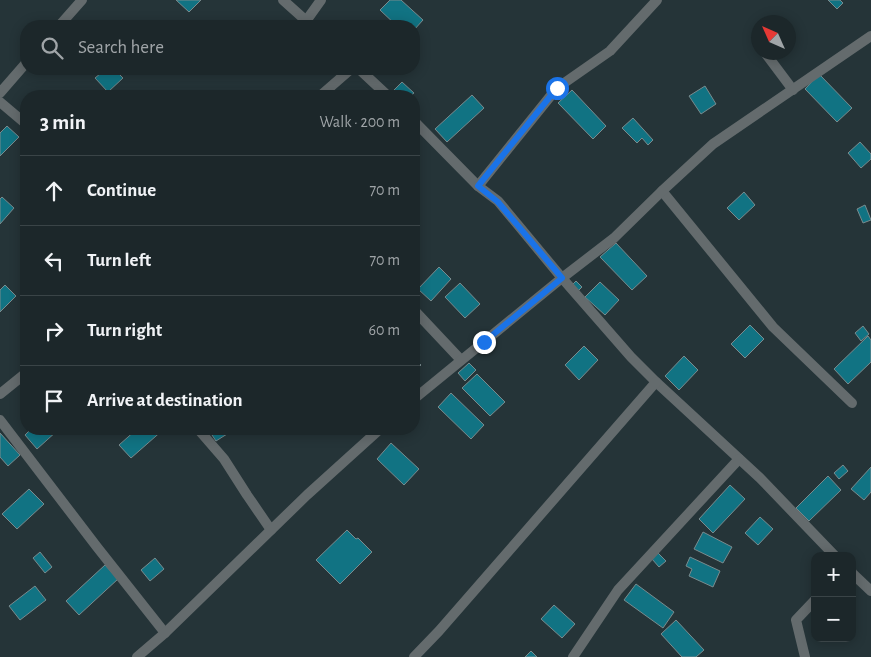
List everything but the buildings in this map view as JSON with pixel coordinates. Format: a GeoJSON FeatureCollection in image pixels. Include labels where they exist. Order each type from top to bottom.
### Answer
{"type":"FeatureCollection","features":[{"type":"Feature","properties":{"kind":"street"},"geometry":{"type":"LineString","coordinates":[[64,20],[82,0]]}},
{"type":"Feature","properties":{"kind":"street"},"geometry":{"type":"LineString","coordinates":[[283,0],[306,20]]}},
{"type":"Feature","properties":{"kind":"street"},"geometry":{"type":"LineString","coordinates":[[311,20],[321,0]]}},
{"type":"Feature","properties":{"kind":"street"},"geometry":{"type":"LineString","coordinates":[[478,186],[557,88],[610,50],[657,0]]}},
{"type":"Feature","properties":{"kind":"street"},"geometry":{"type":"LineString","coordinates":[[420,394],[614,238],[714,144],[871,36]]}},
{"type":"Feature","properties":{"kind":"street"},"geometry":{"type":"LineString","coordinates":[[770,60],[792,90]]}},
{"type":"Feature","properties":{"kind":"street"},"geometry":{"type":"LineString","coordinates":[[0,93],[20,70]]}},
{"type":"Feature","properties":{"kind":"street"},"geometry":{"type":"LineString","coordinates":[[327,90],[344,75]]}},
{"type":"Feature","properties":{"kind":"street"},"geometry":{"type":"LineString","coordinates":[[365,75],[382,90]]}},
{"type":"Feature","properties":{"kind":"street"},"geometry":{"type":"LineString","coordinates":[[0,102],[20,119]]}},
{"type":"Feature","properties":{"kind":"street"},"geometry":{"type":"LineString","coordinates":[[420,127],[478,186],[498,202],[630,356],[760,478],[831,552]]}},
{"type":"Feature","properties":{"kind":"street"},"geometry":{"type":"LineString","coordinates":[[662,191],[772,327],[852,403]]}},
{"type":"Feature","properties":{"kind":"street"},"geometry":{"type":"LineString","coordinates":[[420,316],[461,360]]}},
{"type":"Feature","properties":{"kind":"street"},"geometry":{"type":"LineString","coordinates":[[0,394],[20,378]]}},
{"type":"Feature","properties":{"kind":"street"},"geometry":{"type":"LineString","coordinates":[[414,657],[656,382]]}},
{"type":"Feature","properties":{"kind":"street"},"geometry":{"type":"LineString","coordinates":[[0,420],[96,547],[165,633]]}},
{"type":"Feature","properties":{"kind":"street"},"geometry":{"type":"LineString","coordinates":[[203,435],[224,459],[271,530]]}},
{"type":"Feature","properties":{"kind":"street"},"geometry":{"type":"LineString","coordinates":[[137,657],[165,633],[314,488],[373,435]]}},
{"type":"Feature","properties":{"kind":"street"},"geometry":{"type":"LineString","coordinates":[[573,657],[618,590],[739,459]]}},
{"type":"Feature","properties":{"kind":"street"},"geometry":{"type":"LineString","coordinates":[[856,577],[871,591]]}},
{"type":"Feature","properties":{"kind":"street"},"geometry":{"type":"LineString","coordinates":[[805,657],[796,620],[811,604]]}},
{"type":"Feature","properties":{"kind":"route"},"geometry":{"type":"LineString","coordinates":[[484,342],[562,278],[498,202],[478,186],[557,88]]}}]}
